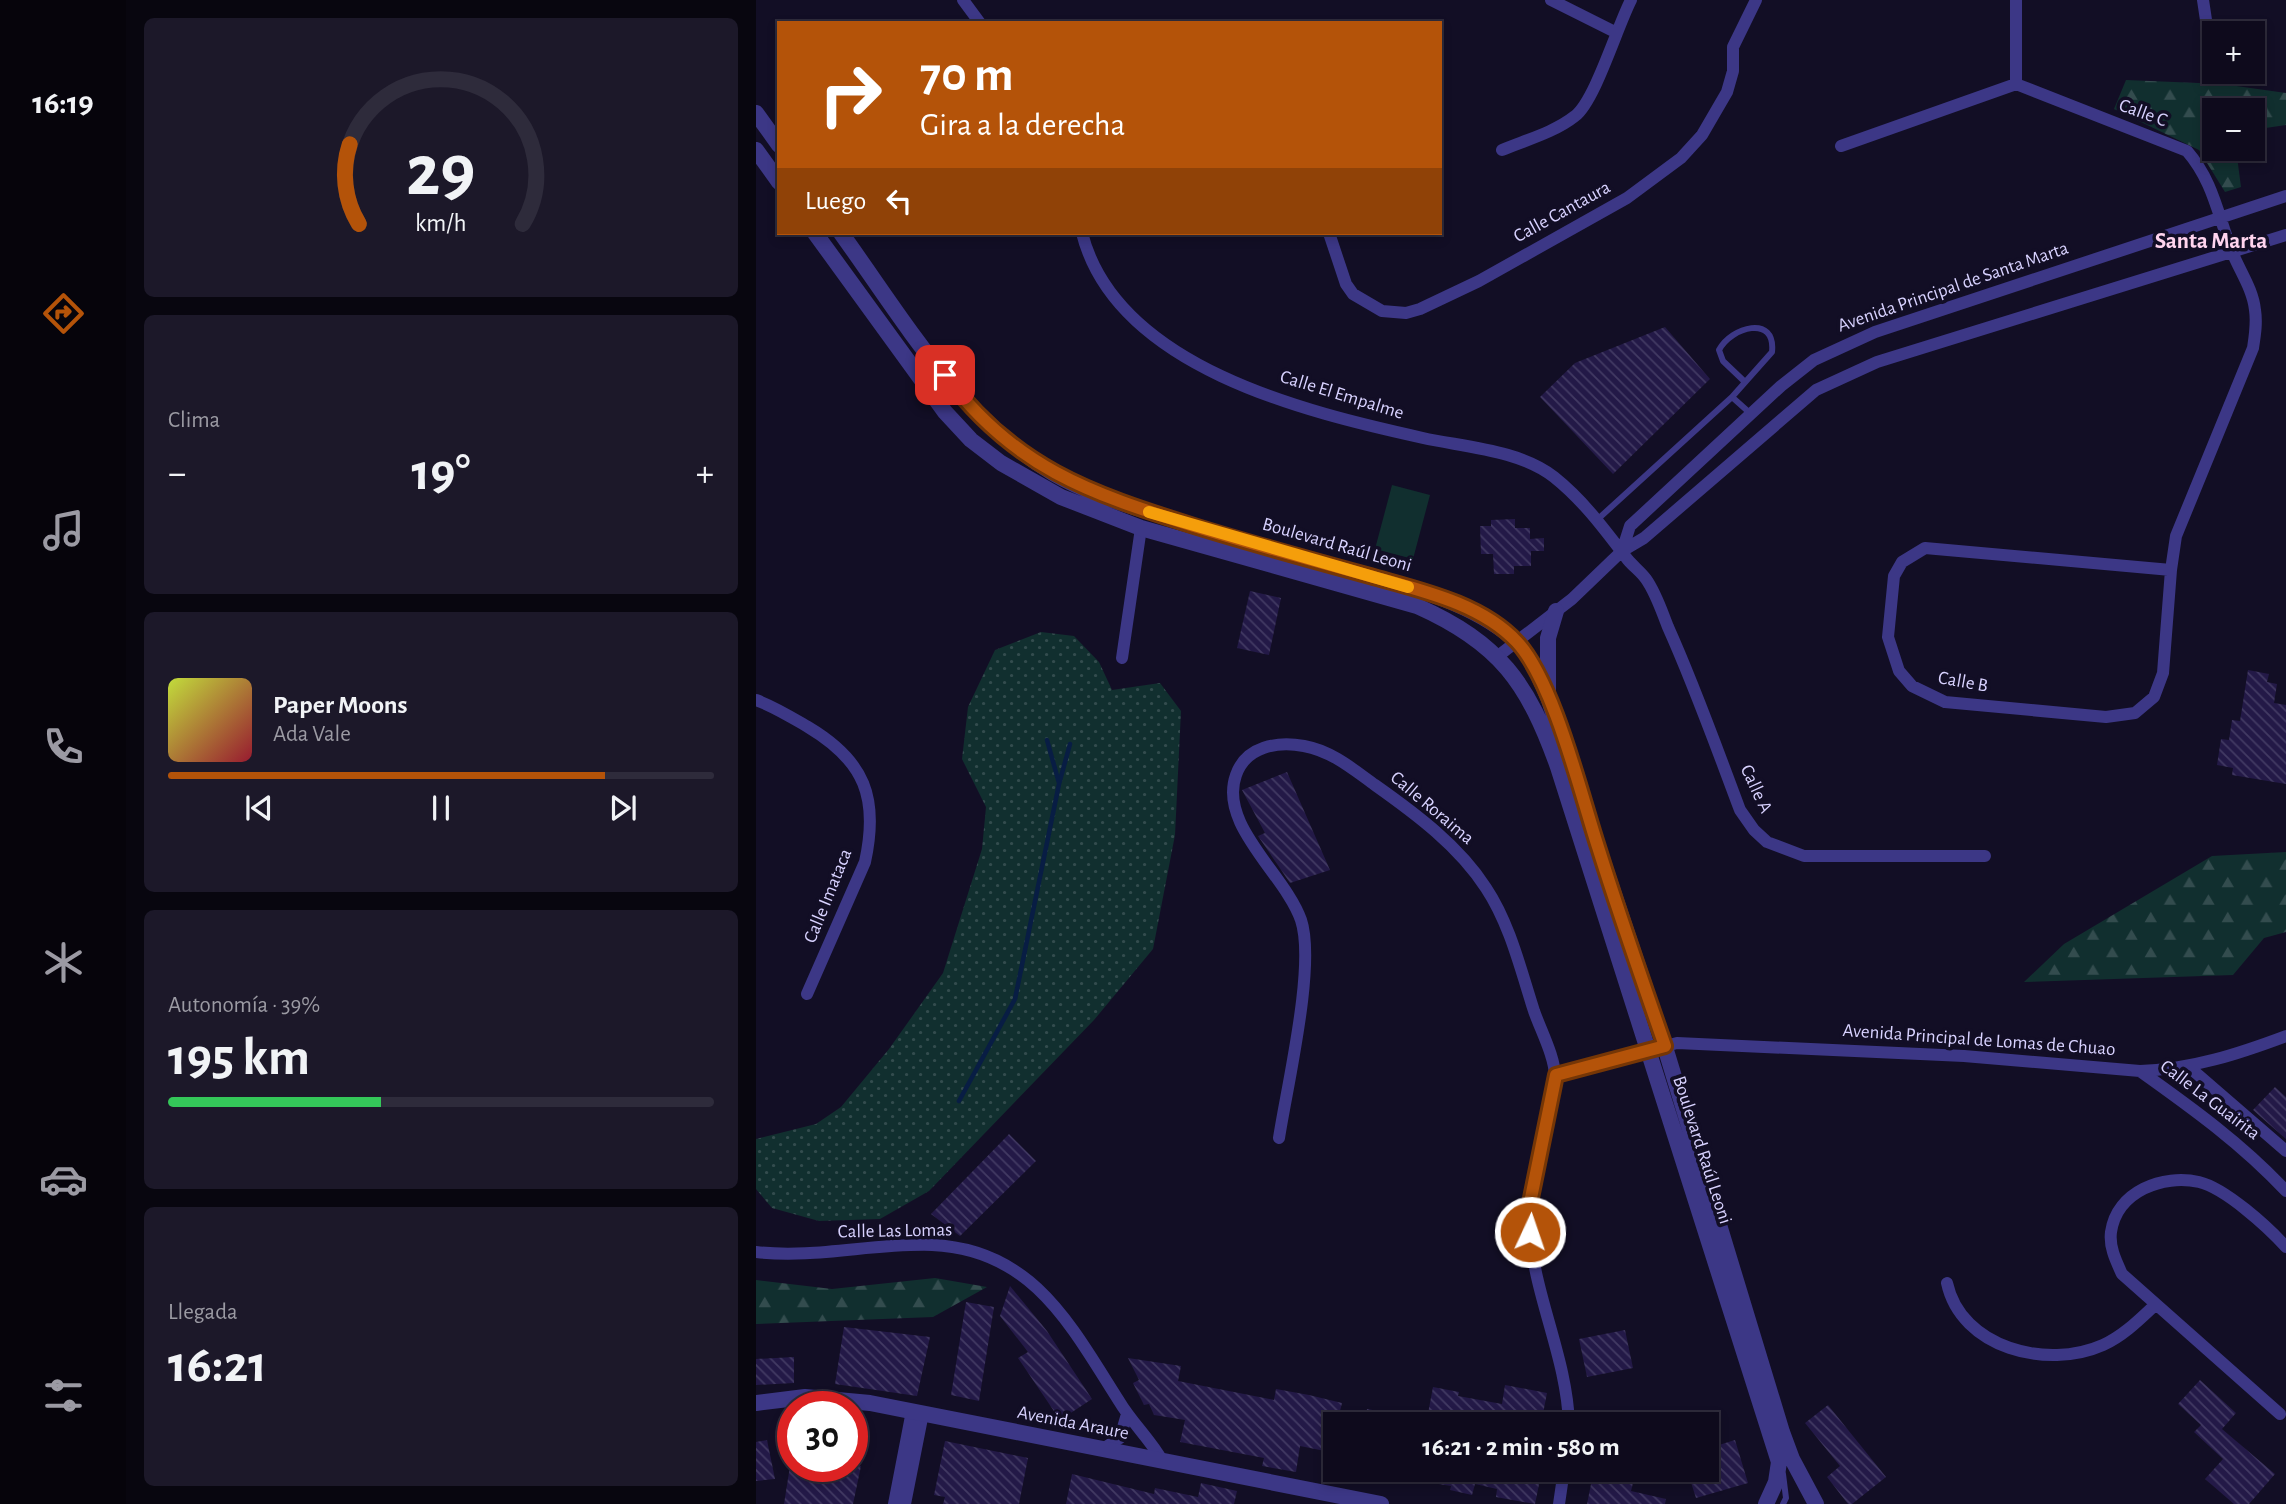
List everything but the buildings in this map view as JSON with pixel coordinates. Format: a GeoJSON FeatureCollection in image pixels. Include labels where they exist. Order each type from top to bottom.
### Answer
{"type":"FeatureCollection","features":[{"type":"Feature","properties":{"kind":"street"},"geometry":{"type":"LineString","coordinates":[[963,0],[979,21]]}},
{"type":"Feature","properties":{"kind":"street"},"geometry":{"type":"LineString","coordinates":[[1551,0],[1615,32]]}},
{"type":"Feature","properties":{"kind":"street"},"geometry":{"type":"LineString","coordinates":[[1502,150],[1578,115],[1588,101],[1615,32],[1631,0]]}},
{"type":"Feature","properties":{"kind":"street","name":"Calle Cantaura"},"geometry":{"type":"LineString","coordinates":[[1330,235],[1338,268],[1346,284],[1353,294],[1382,311],[1406,313],[1420,309],[1479,281],[1627,198],[1681,158],[1702,135],[1727,92],[1733,71],[1733,47],[1756,0]]}},
{"type":"Feature","properties":{"kind":"street"},"geometry":{"type":"LineString","coordinates":[[1841,146],[2016,84],[2016,0]]}},
{"type":"Feature","properties":{"kind":"street"},"geometry":{"type":"LineString","coordinates":[[2203,0],[2206,20]]}},
{"type":"Feature","properties":{"kind":"street","name":"Calle C"},"geometry":{"type":"LineString","coordinates":[[2016,84],[2187,150],[2202,167],[2232,252]]}},
{"type":"Feature","properties":{"kind":"street"},"geometry":{"type":"LineString","coordinates":[[756,113],[777,142]]}},
{"type":"Feature","properties":{"kind":"street"},"geometry":{"type":"LineString","coordinates":[[756,150],[777,179]]}},
{"type":"Feature","properties":{"kind":"street","name":"Avenida Principal de Santa Marta"},"geometry":{"type":"LineString","coordinates":[[1622,551],[1630,526],[1751,414],[1814,360],[1853,340],[2286,195]]}},
{"type":"Feature","properties":{"kind":"street","name":"Boulevard Raúl Leoni"},"geometry":{"type":"LineString","coordinates":[[817,235],[945,412],[971,440],[1001,463],[1061,497],[1140,528],[1417,606],[1451,621],[1498,656],[1533,706],[1550,746],[1779,1462]]}},
{"type":"Feature","properties":{"kind":"street","name":"Boulevard Raúl Leoni"},"geometry":{"type":"LineString","coordinates":[[842,235],[960,395],[1007,441],[1052,472],[1088,491],[1158,514],[1420,590],[1479,615],[1516,640],[1532,662],[1548,697],[1665,1046],[1782,1432],[1792,1459],[1816,1504]]}},
{"type":"Feature","properties":{"kind":"street","name":"Calle El Empalme"},"geometry":{"type":"LineString","coordinates":[[1083,235],[1096,274],[1123,311],[1150,335],[1183,355],[1287,401],[1372,427],[1508,457],[1532,465],[1552,475],[1598,519],[1622,551]]}},
{"type":"Feature","properties":{"kind":"street","name":"Avenida Principal de Santa Marta"},"geometry":{"type":"LineString","coordinates":[[1498,656],[1573,599],[1622,551],[1644,538],[1796,405],[1842,376],[1877,362],[2286,235]]}},
{"type":"Feature","properties":{"kind":"street","name":"Calle B"},"geometry":{"type":"LineString","coordinates":[[2171,569],[1925,548],[1902,562],[1894,576],[1888,637],[1893,656],[1899,671],[1912,686],[1945,702],[2106,717],[2135,713],[2154,697],[2163,673],[2176,536],[2253,348],[2255,310],[2251,292],[2232,252]]}},
{"type":"Feature","properties":{"kind":"street"},"geometry":{"type":"LineString","coordinates":[[1122,659],[1140,528]]}},
{"type":"Feature","properties":{"kind":"street","name":"Calle A"},"geometry":{"type":"LineString","coordinates":[[1622,551],[1647,581],[1681,657],[1740,810],[1754,830],[1767,842],[1804,856],[1985,856]]}},
{"type":"Feature","properties":{"kind":"street"},"geometry":{"type":"LineString","coordinates":[[1548,697],[1546,653],[1556,611]]}},
{"type":"Feature","properties":{"kind":"street","name":"Calle Imataca"},"geometry":{"type":"LineString","coordinates":[[756,700],[832,741],[851,760],[867,789],[870,839],[865,862],[807,994]]}},
{"type":"Feature","properties":{"kind":"street","name":"Calle Roraima"},"geometry":{"type":"LineString","coordinates":[[1279,1138],[1306,945],[1291,896],[1244,833],[1233,794],[1235,776],[1242,762],[1255,751],[1275,744],[1315,748],[1336,758],[1397,801],[1467,863],[1487,890],[1506,927],[1556,1075]]}},
{"type":"Feature","properties":{"kind":"street","name":"Avenida Principal de Lomas de Chuao"},"geometry":{"type":"LineString","coordinates":[[1556,1075],[1677,1042],[1950,1055],[2140,1071],[2189,1066],[2286,1036]]}},
{"type":"Feature","properties":{"kind":"street"},"geometry":{"type":"LineString","coordinates":[[2189,1066],[2286,1151]]}},
{"type":"Feature","properties":{"kind":"street","name":"Calle La Guairita"},"geometry":{"type":"LineString","coordinates":[[2140,1071],[2216,1125],[2259,1162],[2286,1191]]}},
{"type":"Feature","properties":{"kind":"street"},"geometry":{"type":"LineString","coordinates":[[1556,1075],[1531,1198],[1530,1232],[1560,1362],[1567,1412]]}},
{"type":"Feature","properties":{"kind":"street"},"geometry":{"type":"LineString","coordinates":[[2280,1413],[2122,1274],[2113,1254],[2111,1233],[2121,1207],[2136,1193],[2157,1182],[2202,1182],[2234,1202],[2286,1247]]}},
{"type":"Feature","properties":{"kind":"street","name":"Calle Las Lomas"},"geometry":{"type":"LineString","coordinates":[[756,1252],[788,1254],[932,1245],[964,1249],[1007,1264],[1049,1298],[1066,1319],[1127,1413],[1163,1462]]}},
{"type":"Feature","properties":{"kind":"street"},"geometry":{"type":"LineString","coordinates":[[1947,1283],[1951,1301],[1967,1322],[1988,1339],[2047,1356],[2078,1353],[2104,1345],[2132,1326],[2155,1305]]}},
{"type":"Feature","properties":{"kind":"street","name":"Avenida Araure"},"geometry":{"type":"LineString","coordinates":[[756,1403],[805,1397],[839,1398],[1381,1504]]}},
{"type":"Feature","properties":{"kind":"street"},"geometry":{"type":"LineString","coordinates":[[894,1504],[917,1412]]}},
{"type":"Feature","properties":{"kind":"street"},"geometry":{"type":"LineString","coordinates":[[905,1504],[917,1412]]}},
{"type":"Feature","properties":{"kind":"street"},"geometry":{"type":"LineString","coordinates":[[1100,1450],[1120,1438],[1127,1413]]}},
{"type":"Feature","properties":{"kind":"street"},"geometry":{"type":"LineString","coordinates":[[1766,1504],[1776,1482],[1779,1462]]}},
{"type":"Feature","properties":{"kind":"street"},"geometry":{"type":"LineString","coordinates":[[1559,1504],[1562,1482]]}},
{"type":"Feature","properties":{"kind":"lane"},"geometry":{"type":"LineString","coordinates":[[1598,519],[1732,397],[1772,352],[1772,341],[1759,327],[1735,332],[1719,350],[1723,360],[1745,382]]}},
{"type":"Feature","properties":{"kind":"lane"},"geometry":{"type":"LineString","coordinates":[[1732,397],[1751,414]]}},
{"type":"Feature","properties":{"kind":"lane"},"geometry":{"type":"LineString","coordinates":[[1779,1462],[1785,1481],[1783,1504]]}},
{"type":"Feature","properties":{"kind":"green space"},"geometry":{"type":"Polygon","coordinates":[[[2126,80],[2222,84],[2286,93],[2286,125],[2265,128],[2265,98],[2202,98],[2202,155],[2199,150],[2114,109],[2126,80]]]}},
{"type":"Feature","properties":{"kind":"green space"},"geometry":{"type":"Polygon","coordinates":[[[2206,161],[2238,161],[2241,187],[2225,192],[2206,161]]]}},
{"type":"Feature","properties":{"kind":"green space"},"geometry":{"type":"Polygon","coordinates":[[[1392,485],[1430,495],[1413,559],[1375,549],[1392,485]]]}},
{"type":"Feature","properties":{"kind":"green space"},"geometry":{"type":"Polygon","coordinates":[[[1041,632],[1074,636],[1099,662],[1112,690],[1160,683],[1181,711],[1175,835],[1153,949],[1094,1020],[929,1191],[880,1219],[819,1221],[772,1208],[756,1189],[756,1139],[816,1124],[841,1107],[889,1049],[943,973],[982,849],[986,807],[962,759],[968,707],[995,650],[1041,632]]]}},
{"type":"Feature","properties":{"kind":"green space"},"geometry":{"type":"Polygon","coordinates":[[[2286,852],[2286,932],[2264,938],[2233,975],[2024,982],[2064,944],[2212,856],[2286,852]]]}},
{"type":"Feature","properties":{"kind":"green space"},"geometry":{"type":"Polygon","coordinates":[[[935,1278],[987,1287],[933,1317],[756,1324],[756,1280],[832,1289],[935,1278]]]}},
{"type":"Feature","properties":{"kind":"waterway"},"geometry":{"type":"LineString","coordinates":[[1047,740],[1059,783]]}},
{"type":"Feature","properties":{"kind":"waterway"},"geometry":{"type":"LineString","coordinates":[[959,1101],[1015,999],[1059,784],[1070,744]]}},
{"type":"Feature","properties":{"kind":"slow traffic"},"geometry":{"type":"LineString","coordinates":[[1149,512],[1272,550],[1408,587]]}},
{"type":"Feature","properties":{"kind":"district","name":"Santa Marta"},"geometry":{"type":"Point","coordinates":[2211,241]}},
{"type":"Feature","properties":{"kind":"route"},"geometry":{"type":"LineString","coordinates":[[945,375],[982,419],[1007,441],[1052,472],[1088,491],[1272,550],[1420,590],[1453,602],[1486,618],[1516,640],[1532,662],[1557,722],[1665,1046],[1556,1075],[1531,1198],[1530,1232]]}}]}
